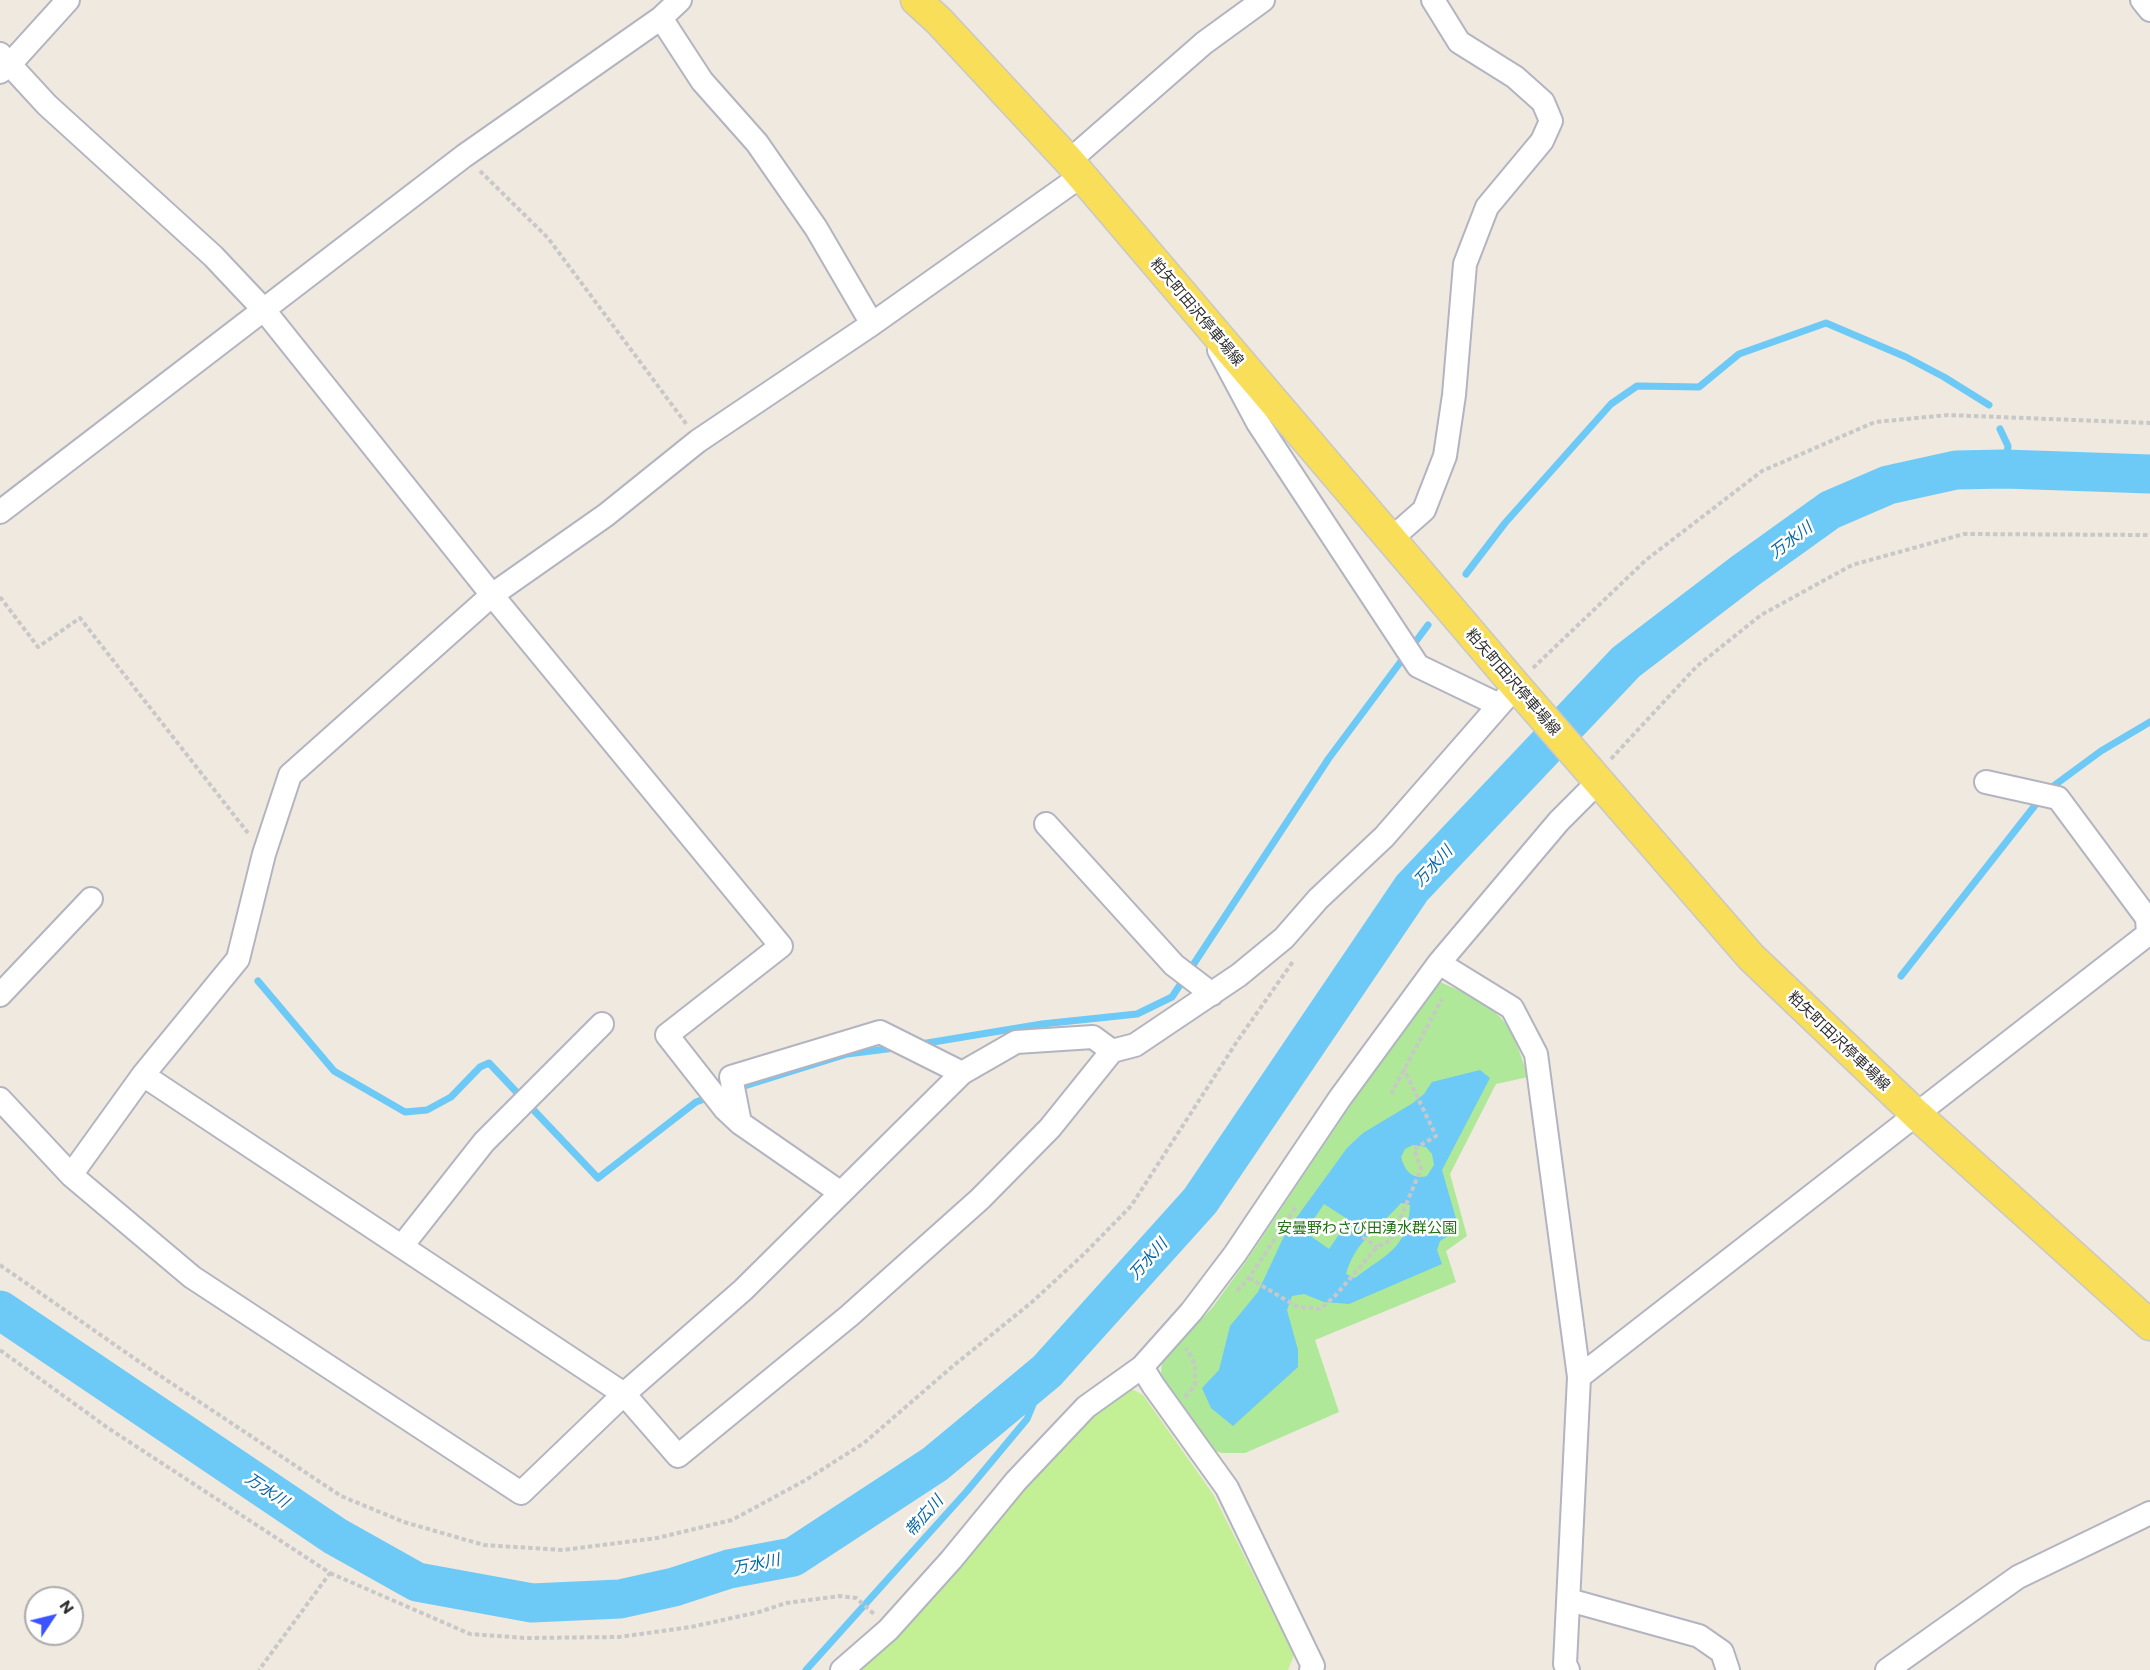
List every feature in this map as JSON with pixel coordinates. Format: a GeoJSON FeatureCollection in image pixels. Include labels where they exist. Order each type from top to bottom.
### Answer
{"type":"FeatureCollection","features":[{"type":"Feature","properties":{"kind":"main road","name":"粕矢町田沢停車場線"},"geometry":{"type":"LineString","coordinates":[[916,0],[939,21],[1075,168],[1390,538],[1513,695],[1594,776],[1751,957],[1917,1115],[2150,1325]]}},
{"type":"Feature","properties":{"kind":"street"},"geometry":{"type":"LineString","coordinates":[[68,0],[4,63],[213,256],[264,310],[492,595],[781,946],[667,1035],[710,1089],[734,1112],[841,1193]]}},
{"type":"Feature","properties":{"kind":"street"},"geometry":{"type":"LineString","coordinates":[[0,512],[464,156],[661,18],[680,0]]}},
{"type":"Feature","properties":{"kind":"street"},"geometry":{"type":"LineString","coordinates":[[71,1175],[143,1075],[237,958],[264,854],[290,775],[492,595],[606,515],[698,441],[872,324],[1075,168],[1204,43],[1263,0]]}},
{"type":"Feature","properties":{"kind":"street"},"geometry":{"type":"LineString","coordinates":[[1390,538],[1424,510],[1445,456],[1454,395],[1464,264],[1487,207],[1542,141],[1551,121],[1543,102],[1515,77],[1459,42],[1433,0]]}},
{"type":"Feature","properties":{"kind":"street"},"geometry":{"type":"LineString","coordinates":[[2142,0],[2150,10]]}},
{"type":"Feature","properties":{"kind":"street"},"geometry":{"type":"LineString","coordinates":[[661,18],[702,81],[758,143],[816,228],[872,324]]}},
{"type":"Feature","properties":{"kind":"street"},"geometry":{"type":"LineString","coordinates":[[143,1075],[624,1394],[678,1456],[849,1316],[980,1199],[1050,1128],[1112,1051],[1135,1045],[1207,990],[1239,975],[1284,938],[1318,899],[1384,837],[1513,695],[1418,666],[1258,423],[1206,323]]}},
{"type":"Feature","properties":{"kind":"street"},"geometry":{"type":"LineString","coordinates":[[842,1670],[888,1630],[951,1560],[1016,1481],[1086,1407],[1142,1366],[1191,1312],[1235,1254],[1340,1098],[1439,963],[1594,776]]}},
{"type":"Feature","properties":{"kind":"street"},"geometry":{"type":"LineString","coordinates":[[1579,1377],[2148,934],[2147,918],[2058,798],[1986,782]]}},
{"type":"Feature","properties":{"kind":"street"},"geometry":{"type":"LineString","coordinates":[[1046,824],[1174,965],[1207,990]]}},
{"type":"Feature","properties":{"kind":"street"},"geometry":{"type":"LineString","coordinates":[[0,995],[91,899]]}},
{"type":"Feature","properties":{"kind":"street"},"geometry":{"type":"LineString","coordinates":[[1439,963],[1512,1008],[1536,1054],[1579,1377],[1565,1664],[1568,1670]]}},
{"type":"Feature","properties":{"kind":"street"},"geometry":{"type":"LineString","coordinates":[[402,1246],[484,1142],[602,1024]]}},
{"type":"Feature","properties":{"kind":"street"},"geometry":{"type":"LineString","coordinates":[[734,1112],[731,1077],[880,1032],[962,1073]]}},
{"type":"Feature","properties":{"kind":"street"},"geometry":{"type":"LineString","coordinates":[[0,1099],[71,1175],[192,1277],[521,1493],[624,1394],[742,1290],[962,1073],[1016,1042],[1093,1037],[1112,1051]]}},
{"type":"Feature","properties":{"kind":"street"},"geometry":{"type":"LineString","coordinates":[[1142,1366],[1153,1385],[1227,1488],[1313,1666],[1311,1670]]}},
{"type":"Feature","properties":{"kind":"street"},"geometry":{"type":"LineString","coordinates":[[1887,1670],[2018,1577],[2150,1513]]}},
{"type":"Feature","properties":{"kind":"street"},"geometry":{"type":"LineString","coordinates":[[1569,1600],[1699,1636],[1722,1652],[1728,1670]]}},
{"type":"Feature","properties":{"kind":"path"},"geometry":{"type":"LineString","coordinates":[[464,156],[548,238],[698,441]]}},
{"type":"Feature","properties":{"kind":"path"},"geometry":{"type":"LineString","coordinates":[[1513,695],[1646,560],[1762,471],[1875,422],[1948,415],[2150,423]]}},
{"type":"Feature","properties":{"kind":"path"},"geometry":{"type":"LineString","coordinates":[[1594,776],[1695,668],[1761,615],[1852,566],[1964,534],[2150,535]]}},
{"type":"Feature","properties":{"kind":"path"},"geometry":{"type":"LineString","coordinates":[[0,597],[38,647],[80,618],[264,854]]}},
{"type":"Feature","properties":{"kind":"path"},"geometry":{"type":"LineString","coordinates":[[0,1265],[141,1363],[341,1496],[405,1522],[484,1545],[563,1550],[657,1538],[732,1520],[804,1481],[864,1443],[1032,1302],[1131,1206],[1238,1040],[1295,958]]}},
{"type":"Feature","properties":{"kind":"path"},"geometry":{"type":"LineString","coordinates":[[1392,1094],[1442,998]]}},
{"type":"Feature","properties":{"kind":"path"},"geometry":{"type":"LineString","coordinates":[[1249,1278],[1296,1306],[1320,1309],[1335,1296],[1377,1247],[1390,1240],[1421,1169],[1414,1149],[1436,1136],[1404,1069]]}},
{"type":"Feature","properties":{"kind":"path"},"geometry":{"type":"LineString","coordinates":[[1344,1224],[1377,1247]]}},
{"type":"Feature","properties":{"kind":"path"},"geometry":{"type":"LineString","coordinates":[[0,1350],[108,1428],[330,1573],[470,1634],[525,1638],[619,1637],[692,1627],[759,1612],[786,1603],[840,1596],[856,1598],[875,1616]]}},
{"type":"Feature","properties":{"kind":"path"},"geometry":{"type":"LineString","coordinates":[[259,1670],[330,1573]]}},
{"type":"Feature","properties":{"kind":"green space","name":"安曇野わさび田湧水群公園"},"geometry":{"type":"Polygon","coordinates":[[[1440,982],[1480,1002],[1501,1018],[1514,1038],[1528,1077],[1496,1084],[1450,1174],[1467,1236],[1446,1251],[1456,1282],[1315,1340],[1339,1412],[1245,1453],[1222,1453],[1210,1449],[1161,1376],[1162,1360],[1212,1308],[1245,1263],[1360,1091],[1440,982]]]}},
{"type":"Feature","properties":{"kind":"green space"},"geometry":{"type":"Polygon","coordinates":[[[1123,1389],[1132,1389],[1143,1395],[1213,1494],[1294,1655],[1288,1670],[856,1670],[1036,1474],[1123,1389]]]}},
{"type":"Feature","properties":{"kind":"water"},"geometry":{"type":"Polygon","coordinates":[[[1480,1070],[1490,1078],[1442,1170],[1459,1229],[1440,1241],[1437,1250],[1442,1264],[1349,1304],[1324,1302],[1304,1294],[1292,1296],[1287,1310],[1298,1350],[1298,1367],[1233,1426],[1211,1408],[1202,1388],[1219,1370],[1230,1326],[1258,1292],[1286,1232],[1347,1148],[1363,1133],[1413,1103],[1424,1094],[1432,1082],[1480,1070]],[[1413,1145],[1405,1149],[1401,1157],[1405,1166],[1417,1177],[1427,1176],[1434,1165],[1432,1154],[1426,1147],[1413,1145]],[[1401,1203],[1355,1252],[1346,1274],[1355,1278],[1393,1249],[1405,1232],[1410,1205],[1401,1203]],[[1324,1204],[1305,1232],[1329,1249],[1349,1220],[1324,1204]]]}},
{"type":"Feature","properties":{"kind":"waterway"},"geometry":{"type":"LineString","coordinates":[[1466,574],[1505,523],[1611,404],[1637,386],[1699,387],[1739,354],[1826,323],[1906,357],[1989,405]]}},
{"type":"Feature","properties":{"kind":"waterway"},"geometry":{"type":"LineString","coordinates":[[2000,429],[2008,446],[2005,469]]}},
{"type":"Feature","properties":{"kind":"waterway","name":"万水川"},"geometry":{"type":"LineString","coordinates":[[0,1310],[335,1536],[417,1582],[532,1603],[620,1599],[674,1587],[729,1569],[793,1557],[935,1464],[1047,1371],[1200,1201],[1412,888],[1626,662],[1745,571],[1830,510],[1888,485],[1956,470],[2005,469],[2150,474]]}},
{"type":"Feature","properties":{"kind":"waterway"},"geometry":{"type":"LineString","coordinates":[[921,1044],[1042,1024],[1137,1014],[1172,997],[1329,758],[1428,625]]}},
{"type":"Feature","properties":{"kind":"waterway"},"geometry":{"type":"LineString","coordinates":[[2048,790],[2101,751],[2150,722]]}},
{"type":"Feature","properties":{"kind":"waterway"},"geometry":{"type":"LineString","coordinates":[[1901,976],[2040,799]]}},
{"type":"Feature","properties":{"kind":"waterway"},"geometry":{"type":"LineString","coordinates":[[258,981],[334,1071],[405,1112],[427,1110],[451,1097],[480,1067],[489,1063],[598,1178],[696,1102],[710,1097]]}},
{"type":"Feature","properties":{"kind":"waterway"},"geometry":{"type":"LineString","coordinates":[[738,1088],[847,1054],[895,1048]]}},
{"type":"Feature","properties":{"kind":"waterway","name":"帯広川"},"geometry":{"type":"LineString","coordinates":[[806,1670],[967,1491],[1027,1419],[1047,1371]]}}]}
